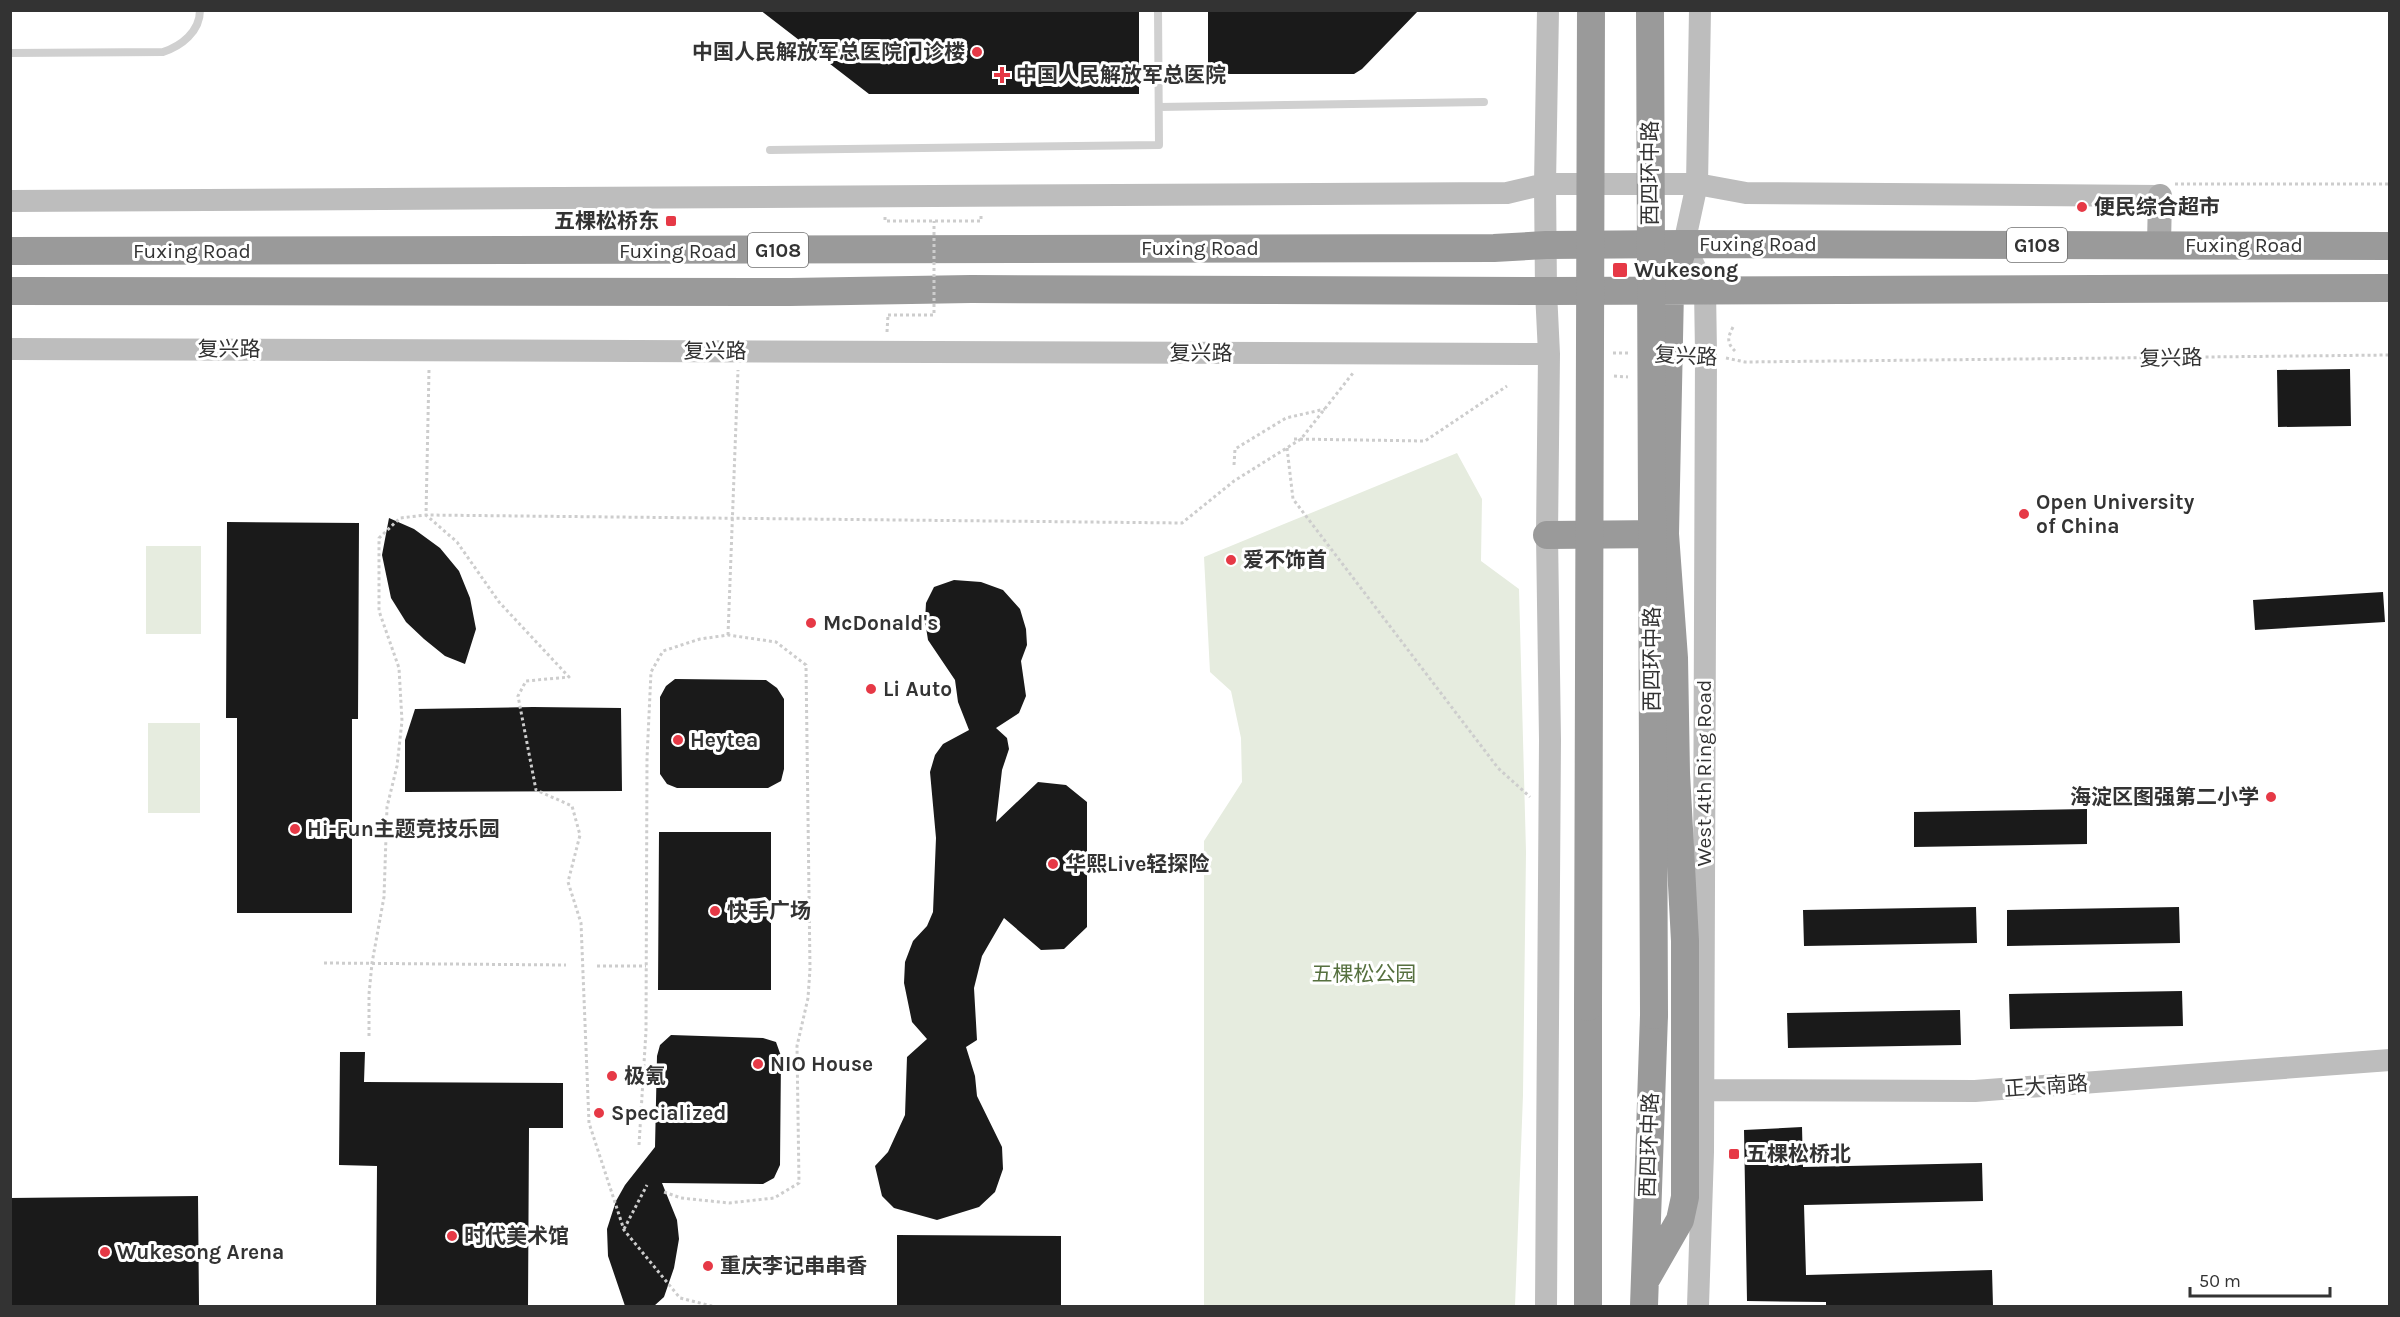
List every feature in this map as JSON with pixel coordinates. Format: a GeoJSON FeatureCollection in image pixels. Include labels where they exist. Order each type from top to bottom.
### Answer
{"type":"FeatureCollection","features":[{"type":"Feature","properties":{"kind":"highway"},"geometry":{"type":"LineString","coordinates":[[1588,1306],[1591,10]]}},
{"type":"Feature","properties":{"kind":"highway","name":"西四环中路"},"geometry":{"type":"LineString","coordinates":[[1644,1294],[1654,1015],[1650,10]]}},
{"type":"Feature","properties":{"kind":"highway"},"geometry":{"type":"LineString","coordinates":[[1644,1294],[1680,1220],[1685,1197],[1685,941],[1676,773],[1674,658],[1665,534],[1670,290],[1684,243]]}},
{"type":"Feature","properties":{"kind":"highway","name":"Fuxing Road"},"geometry":{"type":"LineString","coordinates":[[10,251],[1494,248],[1684,243],[2390,246]]}},
{"type":"Feature","properties":{"kind":"highway","name":"Fuxing Road"},"geometry":{"type":"LineString","coordinates":[[10,291],[676,292],[971,289],[1546,291],[2390,288]]}},
{"type":"Feature","properties":{"kind":"highway"},"geometry":{"type":"LineString","coordinates":[[1547,535],[1665,534]]}},
{"type":"Feature","properties":{"kind":"main road"},"geometry":{"type":"LineString","coordinates":[[2159,245],[2160,196]]}},
{"type":"Feature","properties":{"kind":"street"},"geometry":{"type":"LineString","coordinates":[[1546,1306],[1550,814],[1547,535],[1549,354],[1545,184],[1548,10]]}},
{"type":"Feature","properties":{"kind":"street"},"geometry":{"type":"LineString","coordinates":[[1684,243],[1697,184],[1700,10]]}},
{"type":"Feature","properties":{"kind":"street"},"geometry":{"type":"LineString","coordinates":[[10,201],[1507,193],[1545,184],[1697,184],[1746,193],[2160,196]]}},
{"type":"Feature","properties":{"kind":"street","name":"West 4th Ring Road"},"geometry":{"type":"LineString","coordinates":[[1684,243],[1705,289],[1706,353],[1703,1152],[1698,1306]]}},
{"type":"Feature","properties":{"kind":"street","name":"复兴路"},"geometry":{"type":"LineString","coordinates":[[10,349],[1549,354]]}},
{"type":"Feature","properties":{"kind":"street","name":"正大南路"},"geometry":{"type":"LineString","coordinates":[[1702,1090],[1975,1091],[2390,1060]]}},
{"type":"Feature","properties":{"kind":"lane"},"geometry":{"type":"LineString","coordinates":[[10,53],[163,52],[176,48],[192,33],[200,10]]}},
{"type":"Feature","properties":{"kind":"lane"},"geometry":{"type":"LineString","coordinates":[[770,150],[1159,145],[1158,10]]}},
{"type":"Feature","properties":{"kind":"lane"},"geometry":{"type":"LineString","coordinates":[[1159,107],[1484,102]]}},
{"type":"Feature","properties":{"kind":"path"},"geometry":{"type":"LineString","coordinates":[[2160,196],[2172,184],[2390,184]]}},
{"type":"Feature","properties":{"kind":"path"},"geometry":{"type":"LineString","coordinates":[[885,221],[981,220]]}},
{"type":"Feature","properties":{"kind":"path"},"geometry":{"type":"LineString","coordinates":[[888,315],[934,315],[934,221]]}},
{"type":"Feature","properties":{"kind":"path"},"geometry":{"type":"LineString","coordinates":[[1733,327],[1728,339],[1729,345],[1735,351]]}},
{"type":"Feature","properties":{"kind":"path"},"geometry":{"type":"LineString","coordinates":[[429,350],[426,515],[457,542],[499,602],[569,677],[526,681],[518,696],[536,790],[572,806],[580,835],[568,882],[581,923],[590,1123],[624,1230],[680,1298],[712,1306]]}},
{"type":"Feature","properties":{"kind":"path"},"geometry":{"type":"LineString","coordinates":[[728,635],[738,351]]}},
{"type":"Feature","properties":{"kind":"path"},"geometry":{"type":"LineString","coordinates":[[369,1036],[372,963],[384,897],[387,807],[397,766],[402,721],[399,668],[379,611],[378,538],[400,518],[426,515],[1182,523],[1234,481],[1300,439],[1367,353]]}},
{"type":"Feature","properties":{"kind":"path","name":"复兴路"},"geometry":{"type":"LineString","coordinates":[[1609,353],[1632,353]]}},
{"type":"Feature","properties":{"kind":"path","name":"复兴路"},"geometry":{"type":"LineString","coordinates":[[1706,353],[1745,362],[2390,356]]}},
{"type":"Feature","properties":{"kind":"path"},"geometry":{"type":"LineString","coordinates":[[1607,376],[1639,377]]}},
{"type":"Feature","properties":{"kind":"path"},"geometry":{"type":"LineString","coordinates":[[1294,439],[1425,441],[1507,386]]}},
{"type":"Feature","properties":{"kind":"path"},"geometry":{"type":"LineString","coordinates":[[1234,465],[1235,448],[1286,418],[1326,408]]}},
{"type":"Feature","properties":{"kind":"path"},"geometry":{"type":"LineString","coordinates":[[1287,448],[1293,499],[1498,768],[1550,814]]}},
{"type":"Feature","properties":{"kind":"path"},"geometry":{"type":"LineString","coordinates":[[639,1145],[646,1031],[647,758],[651,672],[663,651],[700,639],[728,635],[776,642],[806,665],[810,969],[807,998],[797,1046],[799,1183],[774,1198],[729,1203],[681,1198],[664,1192]]}},
{"type":"Feature","properties":{"kind":"path"},"geometry":{"type":"LineString","coordinates":[[324,963],[567,965]]}},
{"type":"Feature","properties":{"kind":"path"},"geometry":{"type":"LineString","coordinates":[[597,966],[646,966]]}},
{"type":"Feature","properties":{"kind":"path"},"geometry":{"type":"LineString","coordinates":[[624,1230],[647,1185]]}},
{"type":"Feature","properties":{"kind":"green space","name":"五棵松公园"},"geometry":{"type":"Polygon","coordinates":[[[1457,453],[1482,499],[1481,561],[1519,589],[1526,852],[1523,1095],[1515,1306],[1204,1306],[1204,841],[1242,782],[1241,738],[1231,691],[1210,672],[1204,557],[1457,453]]]}},
{"type":"Feature","properties":{"kind":"green space"},"geometry":{"type":"Polygon","coordinates":[[[146,546],[201,546],[201,634],[146,634],[146,546]]]}},
{"type":"Feature","properties":{"kind":"green space"},"geometry":{"type":"Polygon","coordinates":[[[148,723],[200,723],[200,813],[148,813],[148,723]]]}},
{"type":"Feature","properties":{"kind":"building","name":"中国人民解放军总医院门诊楼"},"geometry":{"type":"Polygon","coordinates":[[[760,10],[1139,10],[1139,94],[869,94],[760,10]]]}},
{"type":"Feature","properties":{"kind":"building"},"geometry":{"type":"Polygon","coordinates":[[[1208,10],[1419,10],[1362,69],[1354,74],[1208,74],[1208,10]]]}},
{"type":"Feature","properties":{"kind":"building"},"geometry":{"type":"Polygon","coordinates":[[[2350,369],[2351,426],[2278,427],[2277,370],[2350,369]]]}},
{"type":"Feature","properties":{"kind":"building"},"geometry":{"type":"Polygon","coordinates":[[[389,518],[414,529],[440,548],[459,571],[470,598],[476,629],[465,664],[445,656],[424,639],[406,622],[391,598],[382,555],[389,518]]]}},
{"type":"Feature","properties":{"kind":"building"},"geometry":{"type":"Polygon","coordinates":[[[227,522],[359,523],[358,719],[352,719],[352,913],[237,913],[237,718],[226,718],[227,522]]]}},
{"type":"Feature","properties":{"kind":"building"},"geometry":{"type":"Polygon","coordinates":[[[954,580],[981,582],[1003,590],[1020,609],[1026,629],[1027,645],[1021,661],[1026,696],[1019,713],[996,728],[1007,738],[1009,749],[1002,770],[996,822],[1038,782],[1066,785],[1087,802],[1087,927],[1064,949],[1041,950],[1004,918],[982,956],[974,988],[977,1040],[966,1047],[975,1076],[977,1096],[1002,1147],[1003,1169],[995,1192],[979,1207],[937,1220],[894,1208],[882,1196],[875,1166],[888,1152],[905,1115],[907,1057],[927,1039],[912,1022],[904,983],[905,962],[913,941],[927,926],[933,912],[936,838],[930,772],[935,755],[943,744],[969,730],[958,702],[955,680],[928,640],[925,621],[926,603],[934,587],[954,580]]]}},
{"type":"Feature","properties":{"kind":"building"},"geometry":{"type":"Polygon","coordinates":[[[2383,592],[2385,622],[2255,630],[2253,600],[2383,592]]]}},
{"type":"Feature","properties":{"kind":"building"},"geometry":{"type":"Polygon","coordinates":[[[675,679],[766,680],[777,688],[784,699],[784,769],[781,781],[768,788],[677,788],[667,784],[660,774],[660,697],[666,686],[675,679]]]}},
{"type":"Feature","properties":{"kind":"building"},"geometry":{"type":"Polygon","coordinates":[[[621,708],[622,791],[405,792],[405,740],[415,709],[621,708]]]}},
{"type":"Feature","properties":{"kind":"building"},"geometry":{"type":"Polygon","coordinates":[[[2087,809],[2087,844],[1914,847],[1914,812],[2087,809]]]}},
{"type":"Feature","properties":{"kind":"building","name":"快手广场"},"geometry":{"type":"Polygon","coordinates":[[[659,832],[771,832],[771,990],[658,990],[659,832]]]}},
{"type":"Feature","properties":{"kind":"building"},"geometry":{"type":"Polygon","coordinates":[[[1976,907],[1977,943],[1804,946],[1803,910],[1976,907]]]}},
{"type":"Feature","properties":{"kind":"building"},"geometry":{"type":"Polygon","coordinates":[[[2179,907],[2180,943],[2007,946],[2007,910],[2179,907]]]}},
{"type":"Feature","properties":{"kind":"building"},"geometry":{"type":"Polygon","coordinates":[[[2182,991],[2183,1026],[2010,1029],[2009,994],[2182,991]]]}},
{"type":"Feature","properties":{"kind":"building"},"geometry":{"type":"Polygon","coordinates":[[[1960,1010],[1961,1045],[1788,1048],[1787,1013],[1960,1010]]]}},
{"type":"Feature","properties":{"kind":"building"},"geometry":{"type":"Polygon","coordinates":[[[671,1035],[763,1038],[776,1042],[781,1056],[780,1165],[774,1178],[763,1184],[662,1183],[677,1220],[679,1239],[674,1268],[664,1297],[654,1306],[625,1306],[608,1256],[607,1229],[616,1201],[625,1185],[655,1147],[657,1056],[660,1045],[671,1035]]]}},
{"type":"Feature","properties":{"kind":"building","name":"时代美术馆"},"geometry":{"type":"Polygon","coordinates":[[[340,1052],[365,1052],[364,1082],[563,1083],[563,1128],[529,1128],[528,1306],[376,1306],[377,1166],[339,1165],[340,1052]]]}},
{"type":"Feature","properties":{"kind":"building"},"geometry":{"type":"Polygon","coordinates":[[[1802,1127],[1803,1167],[1982,1163],[1983,1201],[1804,1205],[1806,1275],[1992,1270],[1993,1306],[1826,1306],[1826,1302],[1747,1301],[1744,1130],[1802,1127]]]}},
{"type":"Feature","properties":{"kind":"building","name":"Wukesong Arena"},"geometry":{"type":"Polygon","coordinates":[[[198,1196],[199,1306],[10,1306],[10,1198],[198,1196]]]}},
{"type":"Feature","properties":{"kind":"building"},"geometry":{"type":"Polygon","coordinates":[[[897,1235],[1061,1236],[1061,1306],[897,1306],[897,1235]]]}},
{"type":"Feature","properties":{"kind":"place","name":"中国人民解放军总医院门诊楼"},"geometry":{"type":"Point","coordinates":[977,52]}},
{"type":"Feature","properties":{"kind":"place","name":"中国人民解放军总医院"},"geometry":{"type":"Point","coordinates":[1002,75]}},
{"type":"Feature","properties":{"kind":"place","name":"便民综合超市"},"geometry":{"type":"Point","coordinates":[2082,207]}},
{"type":"Feature","properties":{"kind":"place","name":"五棵松桥东"},"geometry":{"type":"Point","coordinates":[671,221]}},
{"type":"Feature","properties":{"kind":"place","name":"Wukesong"},"geometry":{"type":"Point","coordinates":[1620,270]}},
{"type":"Feature","properties":{"kind":"place","name":"Open University of China"},"geometry":{"type":"Point","coordinates":[2024,514]}},
{"type":"Feature","properties":{"kind":"place","name":"爱不饰首"},"geometry":{"type":"Point","coordinates":[1231,560]}},
{"type":"Feature","properties":{"kind":"place","name":"McDonald's"},"geometry":{"type":"Point","coordinates":[811,623]}},
{"type":"Feature","properties":{"kind":"place","name":"Li Auto"},"geometry":{"type":"Point","coordinates":[871,689]}},
{"type":"Feature","properties":{"kind":"place","name":"Heytea"},"geometry":{"type":"Point","coordinates":[678,740]}},
{"type":"Feature","properties":{"kind":"place","name":"海淀区图强第二小学"},"geometry":{"type":"Point","coordinates":[2271,797]}},
{"type":"Feature","properties":{"kind":"place","name":"Hi-Fun主题竞技乐园"},"geometry":{"type":"Point","coordinates":[295,829]}},
{"type":"Feature","properties":{"kind":"place","name":"华熙Live轻探险"},"geometry":{"type":"Point","coordinates":[1053,864]}},
{"type":"Feature","properties":{"kind":"place","name":"快手广场"},"geometry":{"type":"Point","coordinates":[715,911]}},
{"type":"Feature","properties":{"kind":"place","name":"NIO House"},"geometry":{"type":"Point","coordinates":[758,1064]}},
{"type":"Feature","properties":{"kind":"place","name":"极氪"},"geometry":{"type":"Point","coordinates":[612,1076]}},
{"type":"Feature","properties":{"kind":"place","name":"Specialized"},"geometry":{"type":"Point","coordinates":[599,1113]}},
{"type":"Feature","properties":{"kind":"place","name":"五棵松桥北"},"geometry":{"type":"Point","coordinates":[1734,1154]}},
{"type":"Feature","properties":{"kind":"place","name":"时代美术馆"},"geometry":{"type":"Point","coordinates":[452,1236]}},
{"type":"Feature","properties":{"kind":"place","name":"Wukesong Arena"},"geometry":{"type":"Point","coordinates":[105,1252]}},
{"type":"Feature","properties":{"kind":"place","name":"重庆李记串串香"},"geometry":{"type":"Point","coordinates":[708,1266]}}]}
